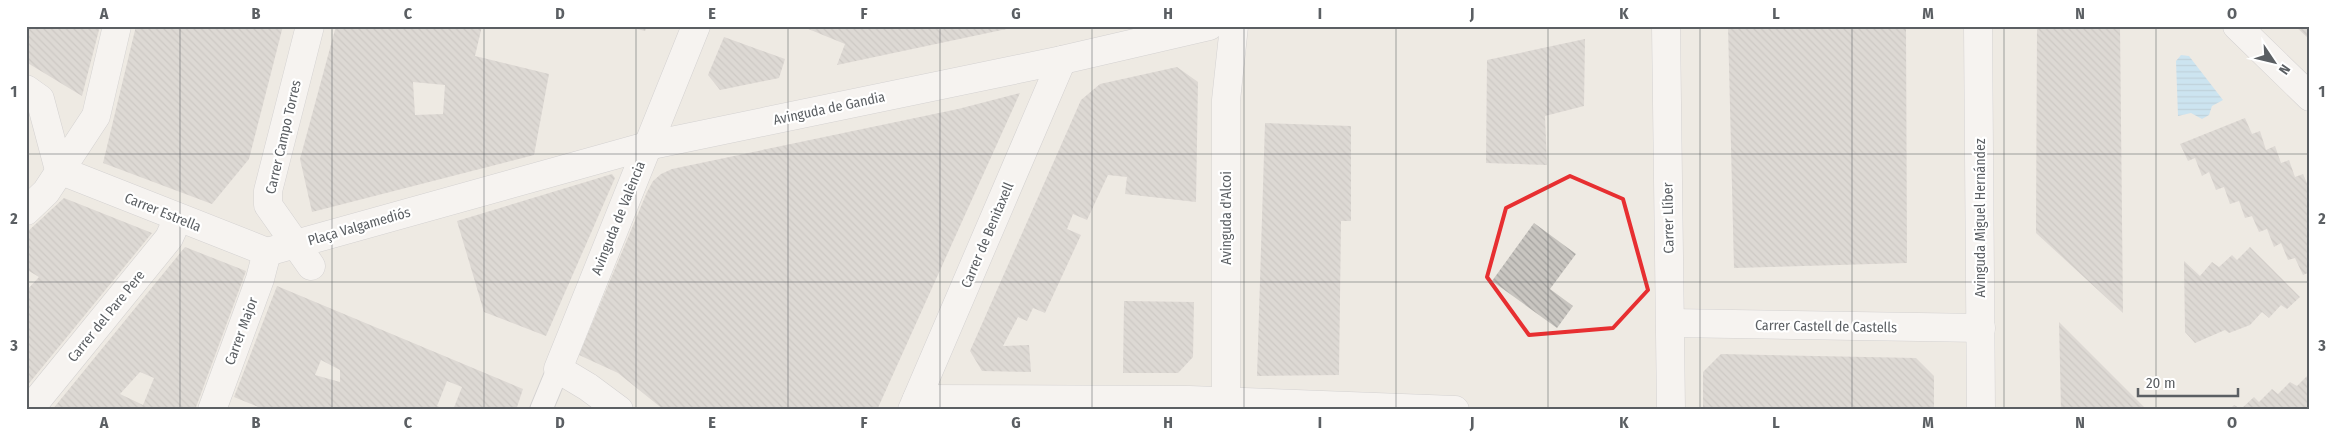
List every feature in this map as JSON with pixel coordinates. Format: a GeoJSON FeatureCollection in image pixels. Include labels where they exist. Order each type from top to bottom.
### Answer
{"type":"FeatureCollection","features":[{"type":"Feature","properties":{"kind":"street"},"geometry":{"type":"LineString","coordinates":[[26,211],[46,192],[96,116],[117,26]]}},
{"type":"Feature","properties":{"kind":"street","name":"Carrer Campo Torres"},"geometry":{"type":"LineString","coordinates":[[304,255],[268,205],[268,191],[310,26]]}},
{"type":"Feature","properties":{"kind":"street","name":"Avinguda de València"},"geometry":{"type":"LineString","coordinates":[[542,410],[696,26]]}},
{"type":"Feature","properties":{"kind":"street","name":"Avinguda de Gandia"},"geometry":{"type":"LineString","coordinates":[[451,201],[648,146],[1062,60],[1209,26]]}},
{"type":"Feature","properties":{"kind":"street","name":"Avinguda d'Alcoi"},"geometry":{"type":"LineString","coordinates":[[1226,406],[1226,100],[1234,26]]}},
{"type":"Feature","properties":{"kind":"street","name":"Carrer Llíber"},"geometry":{"type":"LineString","coordinates":[[1666,26],[1671,410]]}},
{"type":"Feature","properties":{"kind":"street","name":"Avinguda Miguel Hernández"},"geometry":{"type":"LineString","coordinates":[[1978,26],[1981,410]]}},
{"type":"Feature","properties":{"kind":"street"},"geometry":{"type":"LineString","coordinates":[[2237,26],[2310,97]]}},
{"type":"Feature","properties":{"kind":"street","name":"Carrer de Benitaxell"},"geometry":{"type":"LineString","coordinates":[[914,404],[1062,60]]}},
{"type":"Feature","properties":{"kind":"street"},"geometry":{"type":"LineString","coordinates":[[26,89],[40,99],[59,170]]}},
{"type":"Feature","properties":{"kind":"street","name":"Carrer Estrella"},"geometry":{"type":"LineString","coordinates":[[59,170],[267,252]]}},
{"type":"Feature","properties":{"kind":"street","name":"Plaça Valgamediós"},"geometry":{"type":"LineString","coordinates":[[267,252],[304,255],[451,201]]}},
{"type":"Feature","properties":{"kind":"street","name":"Carrer del Pare Pere"},"geometry":{"type":"LineString","coordinates":[[29,410],[169,238],[178,218]]}},
{"type":"Feature","properties":{"kind":"street","name":"Carrer Major"},"geometry":{"type":"LineString","coordinates":[[219,408],[267,252]]}},
{"type":"Feature","properties":{"kind":"street","name":"Carrer Castell de Castells"},"geometry":{"type":"LineString","coordinates":[[1671,323],[1981,328]]}},
{"type":"Feature","properties":{"kind":"street"},"geometry":{"type":"LineString","coordinates":[[558,369],[588,387],[619,410]]}},
{"type":"Feature","properties":{"kind":"street"},"geometry":{"type":"LineString","coordinates":[[914,404],[1189,400],[1226,406],[1455,410]]}},
{"type":"Feature","properties":{"kind":"highlighted area"},"geometry":{"type":"Polygon","coordinates":[[[1570,176],[1623,199],[1648,290],[1613,328],[1529,335],[1487,277],[1506,208],[1570,176]]]}},
{"type":"Feature","properties":{"kind":"water"},"geometry":{"type":"Polygon","coordinates":[[[2181,55],[2189,56],[2223,100],[2212,106],[2209,115],[2202,119],[2191,113],[2178,116],[2176,61],[2181,55]]]}},
{"type":"Feature","properties":{"kind":"building"},"geometry":{"type":"Polygon","coordinates":[[[26,26],[100,26],[82,96],[26,62],[26,26]]]}},
{"type":"Feature","properties":{"kind":"building"},"geometry":{"type":"Polygon","coordinates":[[[136,26],[283,26],[249,159],[212,204],[103,163],[136,26]]]}},
{"type":"Feature","properties":{"kind":"building"},"geometry":{"type":"Polygon","coordinates":[[[336,26],[482,26],[475,56],[549,74],[534,155],[312,212],[300,159],[336,26]],[[413,82],[415,115],[443,114],[445,85],[413,82]]]}},
{"type":"Feature","properties":{"kind":"building"},"geometry":{"type":"Polygon","coordinates":[[[625,26],[647,26],[645,31],[625,26]]]}},
{"type":"Feature","properties":{"kind":"building"},"geometry":{"type":"Polygon","coordinates":[[[801,26],[1016,27],[837,65],[845,44],[801,26]]]}},
{"type":"Feature","properties":{"kind":"building"},"geometry":{"type":"Polygon","coordinates":[[[1728,26],[1906,26],[1907,263],[1734,268],[1728,26]]]}},
{"type":"Feature","properties":{"kind":"building"},"geometry":{"type":"Polygon","coordinates":[[[2037,26],[2120,26],[2123,313],[2036,233],[2037,26]]]}},
{"type":"Feature","properties":{"kind":"building"},"geometry":{"type":"Polygon","coordinates":[[[2295,26],[2310,26],[2310,40],[2295,26]]]}},
{"type":"Feature","properties":{"kind":"building"},"geometry":{"type":"Polygon","coordinates":[[[724,37],[785,59],[779,78],[720,90],[708,75],[724,37]]]}},
{"type":"Feature","properties":{"kind":"building"},"geometry":{"type":"Polygon","coordinates":[[[1585,39],[1584,106],[1545,116],[1547,165],[1486,163],[1487,60],[1585,39]]]}},
{"type":"Feature","properties":{"kind":"building"},"geometry":{"type":"Polygon","coordinates":[[[1177,67],[1198,82],[1196,202],[1125,194],[1127,177],[1108,175],[1087,220],[1073,214],[1067,229],[1081,235],[1045,313],[1033,308],[1027,321],[1018,317],[1003,346],[1029,345],[1031,372],[982,371],[970,351],[1081,100],[1100,84],[1177,67]]]}},
{"type":"Feature","properties":{"kind":"building"},"geometry":{"type":"Polygon","coordinates":[[[1020,93],[877,410],[664,410],[618,373],[579,355],[647,192],[653,181],[661,174],[672,169],[958,109],[1020,93]]]}},
{"type":"Feature","properties":{"kind":"building"},"geometry":{"type":"Polygon","coordinates":[[[2245,118],[2252,134],[2260,131],[2266,150],[2275,146],[2281,163],[2289,160],[2295,177],[2303,174],[2310,190],[2310,272],[2303,275],[2295,258],[2288,260],[2281,243],[2274,247],[2267,229],[2259,232],[2252,216],[2245,218],[2239,201],[2230,204],[2224,187],[2216,190],[2209,172],[2202,176],[2195,158],[2188,161],[2180,144],[2245,118]]]}},
{"type":"Feature","properties":{"kind":"building"},"geometry":{"type":"Polygon","coordinates":[[[1265,123],[1351,126],[1351,221],[1341,221],[1339,375],[1257,376],[1265,123]]]}},
{"type":"Feature","properties":{"kind":"building"},"geometry":{"type":"Polygon","coordinates":[[[612,174],[615,178],[546,336],[484,312],[457,221],[612,174]]]}},
{"type":"Feature","properties":{"kind":"building"},"geometry":{"type":"Polygon","coordinates":[[[64,198],[152,233],[26,387],[26,291],[39,277],[29,271],[26,275],[26,233],[64,198]]]}},
{"type":"Feature","properties":{"kind":"building"},"geometry":{"type":"Polygon","coordinates":[[[1534,223],[1576,254],[1550,289],[1573,306],[1557,328],[1492,281],[1534,223]]]}},
{"type":"Feature","properties":{"kind":"building"},"geometry":{"type":"Polygon","coordinates":[[[185,247],[246,271],[195,410],[52,410],[185,247]],[[140,372],[120,394],[143,405],[154,378],[140,372]]]}},
{"type":"Feature","properties":{"kind":"building"},"geometry":{"type":"Polygon","coordinates":[[[2250,247],[2300,297],[2287,309],[2281,305],[2269,318],[2262,312],[2250,325],[2229,333],[2225,330],[2195,343],[2185,332],[2184,261],[2200,276],[2212,262],[2219,267],[2232,255],[2237,260],[2250,247]]]}},
{"type":"Feature","properties":{"kind":"building"},"geometry":{"type":"Polygon","coordinates":[[[277,286],[523,389],[516,410],[453,410],[462,387],[447,381],[437,406],[448,410],[266,410],[234,397],[277,286]],[[321,360],[315,375],[340,382],[340,370],[321,360]]]}},
{"type":"Feature","properties":{"kind":"building"},"geometry":{"type":"Polygon","coordinates":[[[1124,301],[1194,302],[1193,357],[1178,373],[1123,373],[1124,301]]]}},
{"type":"Feature","properties":{"kind":"building"},"geometry":{"type":"Polygon","coordinates":[[[2059,322],[2147,410],[2061,410],[2059,322]]]}},
{"type":"Feature","properties":{"kind":"building"},"geometry":{"type":"Polygon","coordinates":[[[1721,354],[1916,358],[1934,376],[1934,410],[1703,410],[1703,372],[1721,354]]]}},
{"type":"Feature","properties":{"kind":"building"},"geometry":{"type":"Polygon","coordinates":[[[2310,373],[2310,410],[2229,410],[2234,405],[2241,409],[2254,397],[2259,402],[2272,389],[2278,394],[2290,382],[2297,386],[2310,373]]]}}]}
